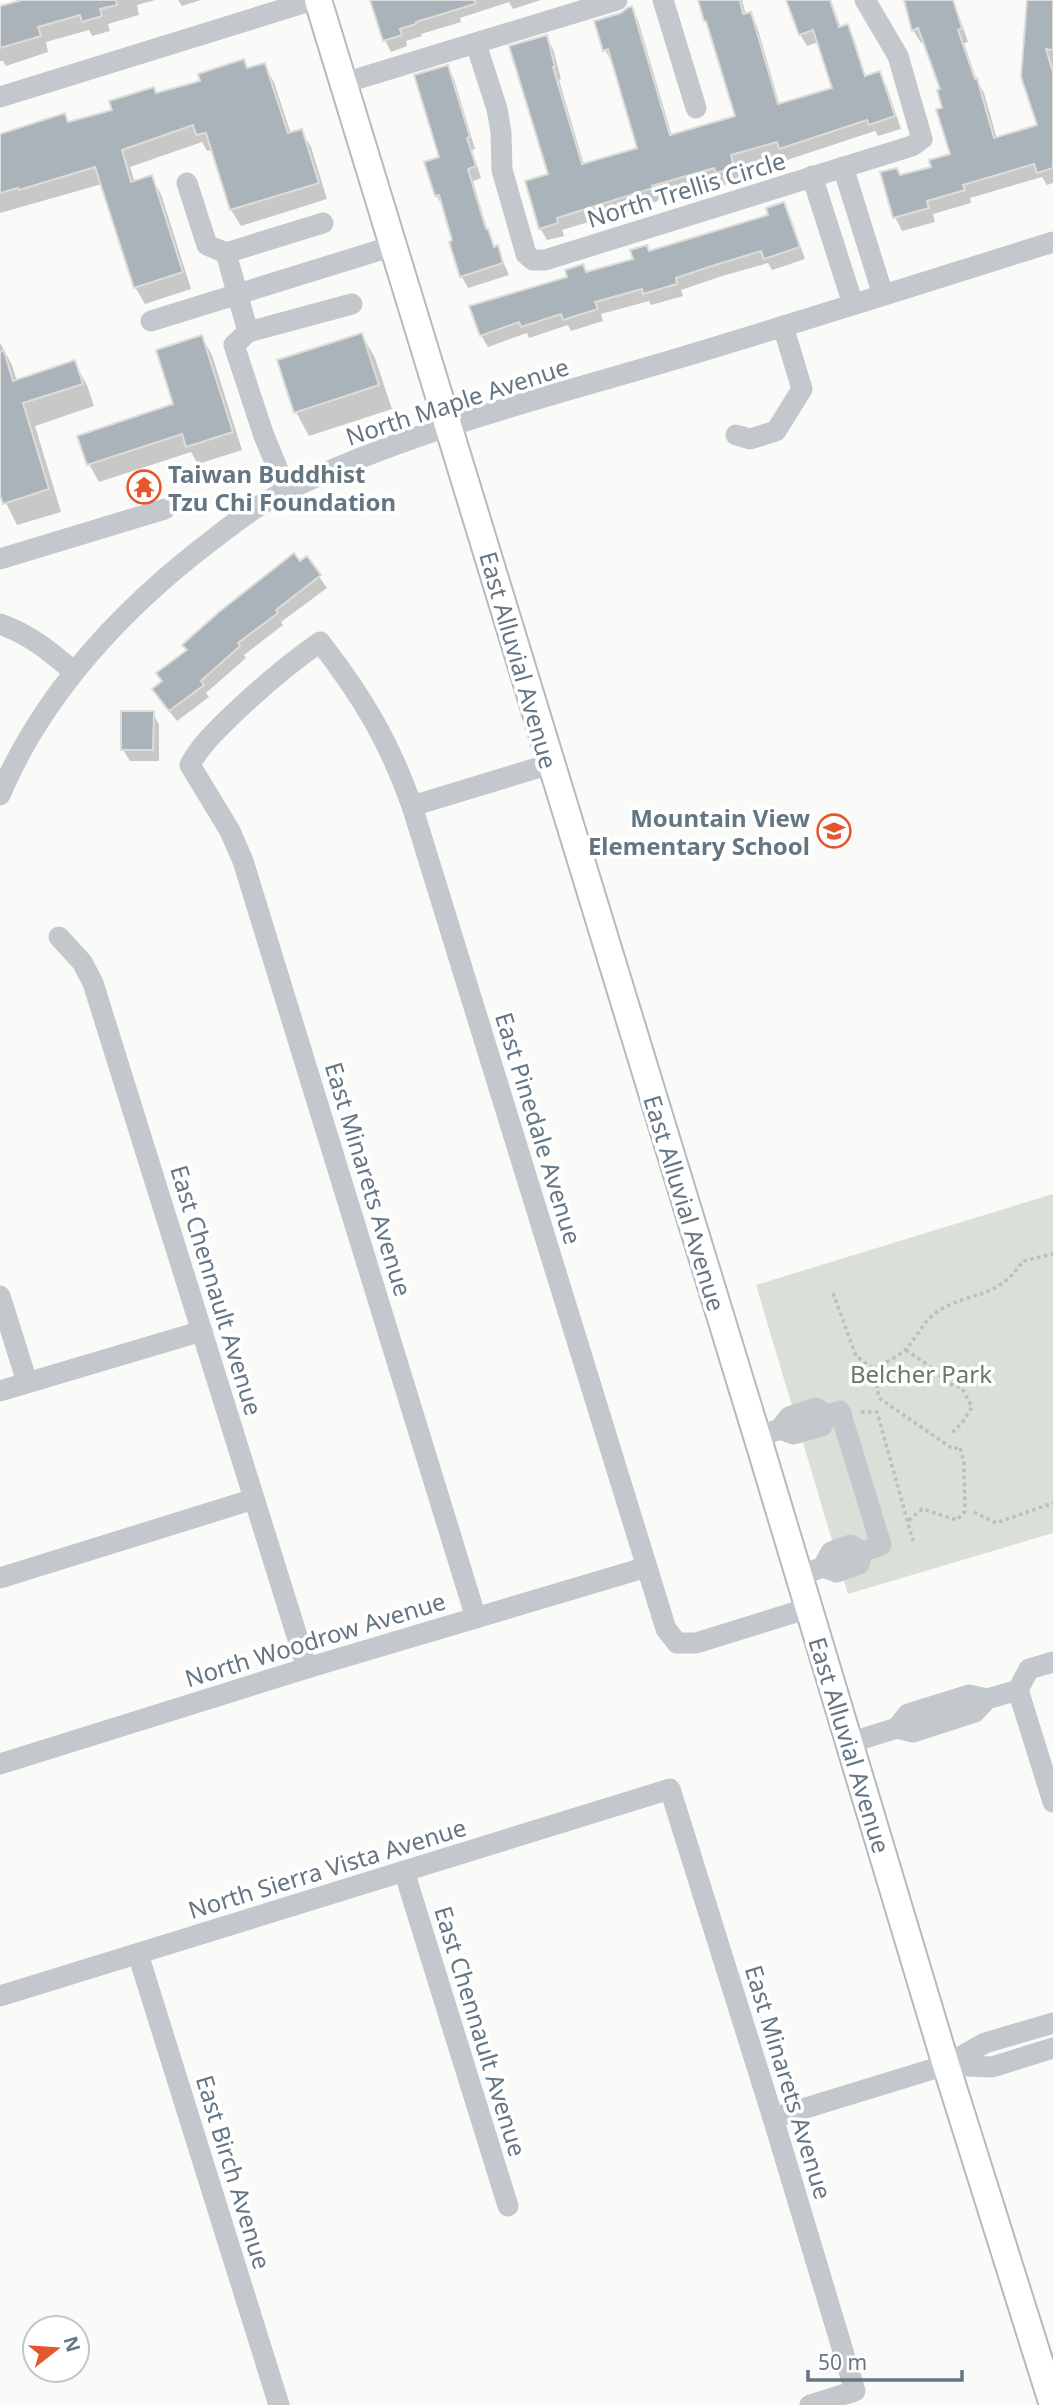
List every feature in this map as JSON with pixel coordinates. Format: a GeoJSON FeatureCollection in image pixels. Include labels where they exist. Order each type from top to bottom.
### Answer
{"type":"FeatureCollection","features":[{"type":"Feature","properties":{"kind":"main road","name":"East Alluvial Avenue"},"geometry":{"type":"LineString","coordinates":[[316,0],[344,83],[550,764],[769,1433],[811,1571],[809,1608],[946,2065],[1053,2405]]}},
{"type":"Feature","properties":{"kind":"street"},"geometry":{"type":"LineString","coordinates":[[0,97],[316,0]]}},
{"type":"Feature","properties":{"kind":"street"},"geometry":{"type":"LineString","coordinates":[[344,83],[617,0]]}},
{"type":"Feature","properties":{"kind":"street"},"geometry":{"type":"LineString","coordinates":[[663,0],[696,108]]}},
{"type":"Feature","properties":{"kind":"street","name":"North Trellis Circle"},"geometry":{"type":"LineString","coordinates":[[476,44],[497,109],[502,170],[526,254],[533,260],[545,260],[912,146],[922,139],[898,56],[865,0]]}},
{"type":"Feature","properties":{"kind":"street"},"geometry":{"type":"LineString","coordinates":[[843,167],[883,295]]}},
{"type":"Feature","properties":{"kind":"street"},"geometry":{"type":"LineString","coordinates":[[812,176],[853,304]]}},
{"type":"Feature","properties":{"kind":"street"},"geometry":{"type":"LineString","coordinates":[[187,183],[207,245],[226,253],[323,223]]}},
{"type":"Feature","properties":{"kind":"street"},"geometry":{"type":"LineString","coordinates":[[830,233],[860,224]]}},
{"type":"Feature","properties":{"kind":"street","name":"North Maple Avenue"},"geometry":{"type":"LineString","coordinates":[[0,795],[20,754],[46,713],[74,673],[120,620],[162,579],[236,521],[286,491],[327,472],[449,426],[1053,243]]}},
{"type":"Feature","properties":{"kind":"street"},"geometry":{"type":"LineString","coordinates":[[151,321],[393,246]]}},
{"type":"Feature","properties":{"kind":"street"},"geometry":{"type":"LineString","coordinates":[[226,253],[248,332]]}},
{"type":"Feature","properties":{"kind":"street"},"geometry":{"type":"LineString","coordinates":[[286,491],[264,436],[234,345],[248,332],[352,304]]}},
{"type":"Feature","properties":{"kind":"street"},"geometry":{"type":"LineString","coordinates":[[736,435],[750,439],[776,431],[802,389],[783,326]]}},
{"type":"Feature","properties":{"kind":"street"},"geometry":{"type":"LineString","coordinates":[[0,559],[165,509]]}},
{"type":"Feature","properties":{"kind":"street"},"geometry":{"type":"LineString","coordinates":[[0,624],[15,629],[45,647],[74,673]]}},
{"type":"Feature","properties":{"kind":"street","name":"East Pinedale Avenue"},"geometry":{"type":"LineString","coordinates":[[190,765],[209,738],[252,697],[287,665],[320,642],[374,719],[397,763],[666,1629],[677,1643],[696,1643],[809,1608]]}},
{"type":"Feature","properties":{"kind":"street"},"geometry":{"type":"LineString","coordinates":[[412,806],[550,764]]}},
{"type":"Feature","properties":{"kind":"street","name":"East Minarets Avenue"},"geometry":{"type":"LineString","coordinates":[[190,765],[230,831],[243,861],[476,1618]]}},
{"type":"Feature","properties":{"kind":"street","name":"East Chennault Avenue"},"geometry":{"type":"LineString","coordinates":[[59,937],[82,962],[93,983],[307,1668]]}},
{"type":"Feature","properties":{"kind":"street"},"geometry":{"type":"LineString","coordinates":[[0,1296],[27,1382]]}},
{"type":"Feature","properties":{"kind":"street"},"geometry":{"type":"LineString","coordinates":[[0,1391],[202,1331]]}},
{"type":"Feature","properties":{"kind":"street"},"geometry":{"type":"LineString","coordinates":[[769,1433],[794,1434],[822,1426],[827,1415],[840,1411],[881,1545],[862,1552],[859,1564],[837,1572],[811,1571]]}},
{"type":"Feature","properties":{"kind":"street"},"geometry":{"type":"LineString","coordinates":[[0,1578],[254,1499]]}},
{"type":"Feature","properties":{"kind":"street","name":"North Woodrow Avenue"},"geometry":{"type":"LineString","coordinates":[[0,1764],[307,1668],[647,1567]]}},
{"type":"Feature","properties":{"kind":"street"},"geometry":{"type":"LineString","coordinates":[[849,1743],[897,1728],[908,1714],[969,1695],[987,1699],[1018,1690],[1030,1669],[1053,1661]]}},
{"type":"Feature","properties":{"kind":"street"},"geometry":{"type":"LineString","coordinates":[[1018,1690],[1053,1802]]}},
{"type":"Feature","properties":{"kind":"street","name":"East Minarets Avenue"},"geometry":{"type":"LineString","coordinates":[[670,1789],[774,2118],[855,2392],[810,2405]]}},
{"type":"Feature","properties":{"kind":"street","name":"North Sierra Vista Avenue"},"geometry":{"type":"LineString","coordinates":[[0,1996],[670,1789]]}},
{"type":"Feature","properties":{"kind":"street","name":"East Chennault Avenue"},"geometry":{"type":"LineString","coordinates":[[404,1871],[508,2206]]}},
{"type":"Feature","properties":{"kind":"street","name":"East Birch Avenue"},"geometry":{"type":"LineString","coordinates":[[138,1954],[279,2405]]}},
{"type":"Feature","properties":{"kind":"street"},"geometry":{"type":"LineString","coordinates":[[774,2118],[946,2065],[985,2043],[1053,2023]]}},
{"type":"Feature","properties":{"kind":"street"},"geometry":{"type":"LineString","coordinates":[[946,2065],[992,2067],[1053,2048]]}},
{"type":"Feature","properties":{"kind":"path"},"geometry":{"type":"LineString","coordinates":[[874,1369],[906,1350],[917,1332],[936,1312],[992,1292],[1013,1276],[1023,1261],[1053,1254]]}},
{"type":"Feature","properties":{"kind":"path"},"geometry":{"type":"LineString","coordinates":[[833,1293],[856,1356],[874,1369],[879,1398],[953,1449],[961,1447],[965,1511],[957,1520],[922,1509],[908,1521]]}},
{"type":"Feature","properties":{"kind":"path"},"geometry":{"type":"LineString","coordinates":[[906,1350],[931,1367],[947,1383],[962,1388],[972,1407],[950,1435]]}},
{"type":"Feature","properties":{"kind":"path"},"geometry":{"type":"LineString","coordinates":[[974,1512],[996,1523],[1053,1503]]}},
{"type":"Feature","properties":{"kind":"green space","name":"Belcher Park"},"geometry":{"type":"Polygon","coordinates":[[[1053,1194],[1053,1533],[848,1594],[756,1285],[1053,1194]]]}},
{"type":"Feature","properties":{"kind":"building"},"geometry":{"type":"Polygon","coordinates":[[[22,0],[116,0],[117,5],[100,9],[102,16],[82,22],[80,15],[38,27],[41,36],[0,48],[0,6],[22,0]]]}},
{"type":"Feature","properties":{"kind":"building"},"geometry":{"type":"Polygon","coordinates":[[[370,0],[475,0],[475,4],[416,22],[400,29],[402,35],[383,41],[370,0]]]}},
{"type":"Feature","properties":{"kind":"building"},"geometry":{"type":"Polygon","coordinates":[[[698,0],[740,0],[743,14],[751,12],[778,104],[832,88],[813,30],[799,35],[786,0],[830,0],[839,27],[848,24],[865,76],[880,71],[895,116],[869,125],[867,120],[779,149],[777,142],[731,155],[734,168],[716,173],[714,168],[652,186],[653,188],[557,218],[558,223],[539,229],[525,181],[548,174],[509,46],[547,35],[553,67],[582,164],[637,148],[608,49],[603,51],[594,21],[621,13],[632,6],[670,135],[735,116],[698,0]]]}},
{"type":"Feature","properties":{"kind":"building"},"geometry":{"type":"Polygon","coordinates":[[[904,0],[953,0],[962,28],[958,30],[975,79],[977,78],[994,138],[1037,125],[1021,77],[1027,0],[1053,0],[1053,50],[1046,49],[1053,72],[1053,168],[1037,173],[1034,164],[963,185],[965,190],[927,201],[929,208],[893,218],[880,172],[897,168],[900,175],[931,167],[929,160],[950,154],[936,109],[942,108],[937,90],[940,89],[918,28],[912,31],[904,0]]]}},
{"type":"Feature","properties":{"kind":"building"},"geometry":{"type":"Polygon","coordinates":[[[244,59],[247,68],[265,63],[288,133],[302,129],[319,183],[230,210],[206,133],[196,135],[193,125],[122,150],[131,182],[152,175],[183,272],[134,288],[95,167],[19,190],[18,188],[0,193],[0,134],[65,113],[68,122],[112,110],[109,101],[154,87],[156,93],[200,81],[198,74],[244,59]]]}},
{"type":"Feature","properties":{"kind":"building"},"geometry":{"type":"Polygon","coordinates":[[[448,65],[476,166],[468,169],[486,229],[494,247],[498,245],[503,263],[460,277],[439,195],[435,196],[424,162],[439,157],[414,75],[448,65]]]}},
{"type":"Feature","properties":{"kind":"building"},"geometry":{"type":"Polygon","coordinates":[[[784,202],[800,247],[764,259],[761,251],[715,265],[676,278],[677,284],[643,294],[642,289],[595,302],[598,309],[563,320],[561,314],[521,327],[519,322],[480,336],[469,306],[567,277],[565,270],[583,264],[586,272],[633,259],[630,250],[647,245],[649,251],[768,215],[766,208],[784,202]]]}},
{"type":"Feature","properties":{"kind":"building"},"geometry":{"type":"Polygon","coordinates":[[[362,333],[379,385],[294,413],[277,360],[362,333]]]}},
{"type":"Feature","properties":{"kind":"building"},"geometry":{"type":"Polygon","coordinates":[[[202,335],[233,432],[186,447],[182,434],[87,465],[77,436],[173,404],[156,350],[202,335]]]}},
{"type":"Feature","properties":{"kind":"building"},"geometry":{"type":"Polygon","coordinates":[[[4,351],[13,381],[75,360],[83,384],[23,403],[49,489],[3,504],[0,495],[0,352],[4,351]]]}},
{"type":"Feature","properties":{"kind":"building"},"geometry":{"type":"Polygon","coordinates":[[[294,553],[300,561],[307,556],[321,575],[276,610],[278,613],[238,643],[240,646],[201,681],[204,685],[169,711],[152,689],[162,681],[156,673],[187,650],[182,645],[219,612],[294,553]]]}},
{"type":"Feature","properties":{"kind":"building"},"geometry":{"type":"Polygon","coordinates":[[[121,711],[154,711],[153,750],[121,750],[121,711]]]}},
{"type":"Feature","properties":{"kind":"place","name":"Taiwan Buddhist Tzu Chi Foundation"},"geometry":{"type":"Point","coordinates":[144,487]}},
{"type":"Feature","properties":{"kind":"place","name":"Mountain View Elementary School"},"geometry":{"type":"Point","coordinates":[834,831]}}]}
